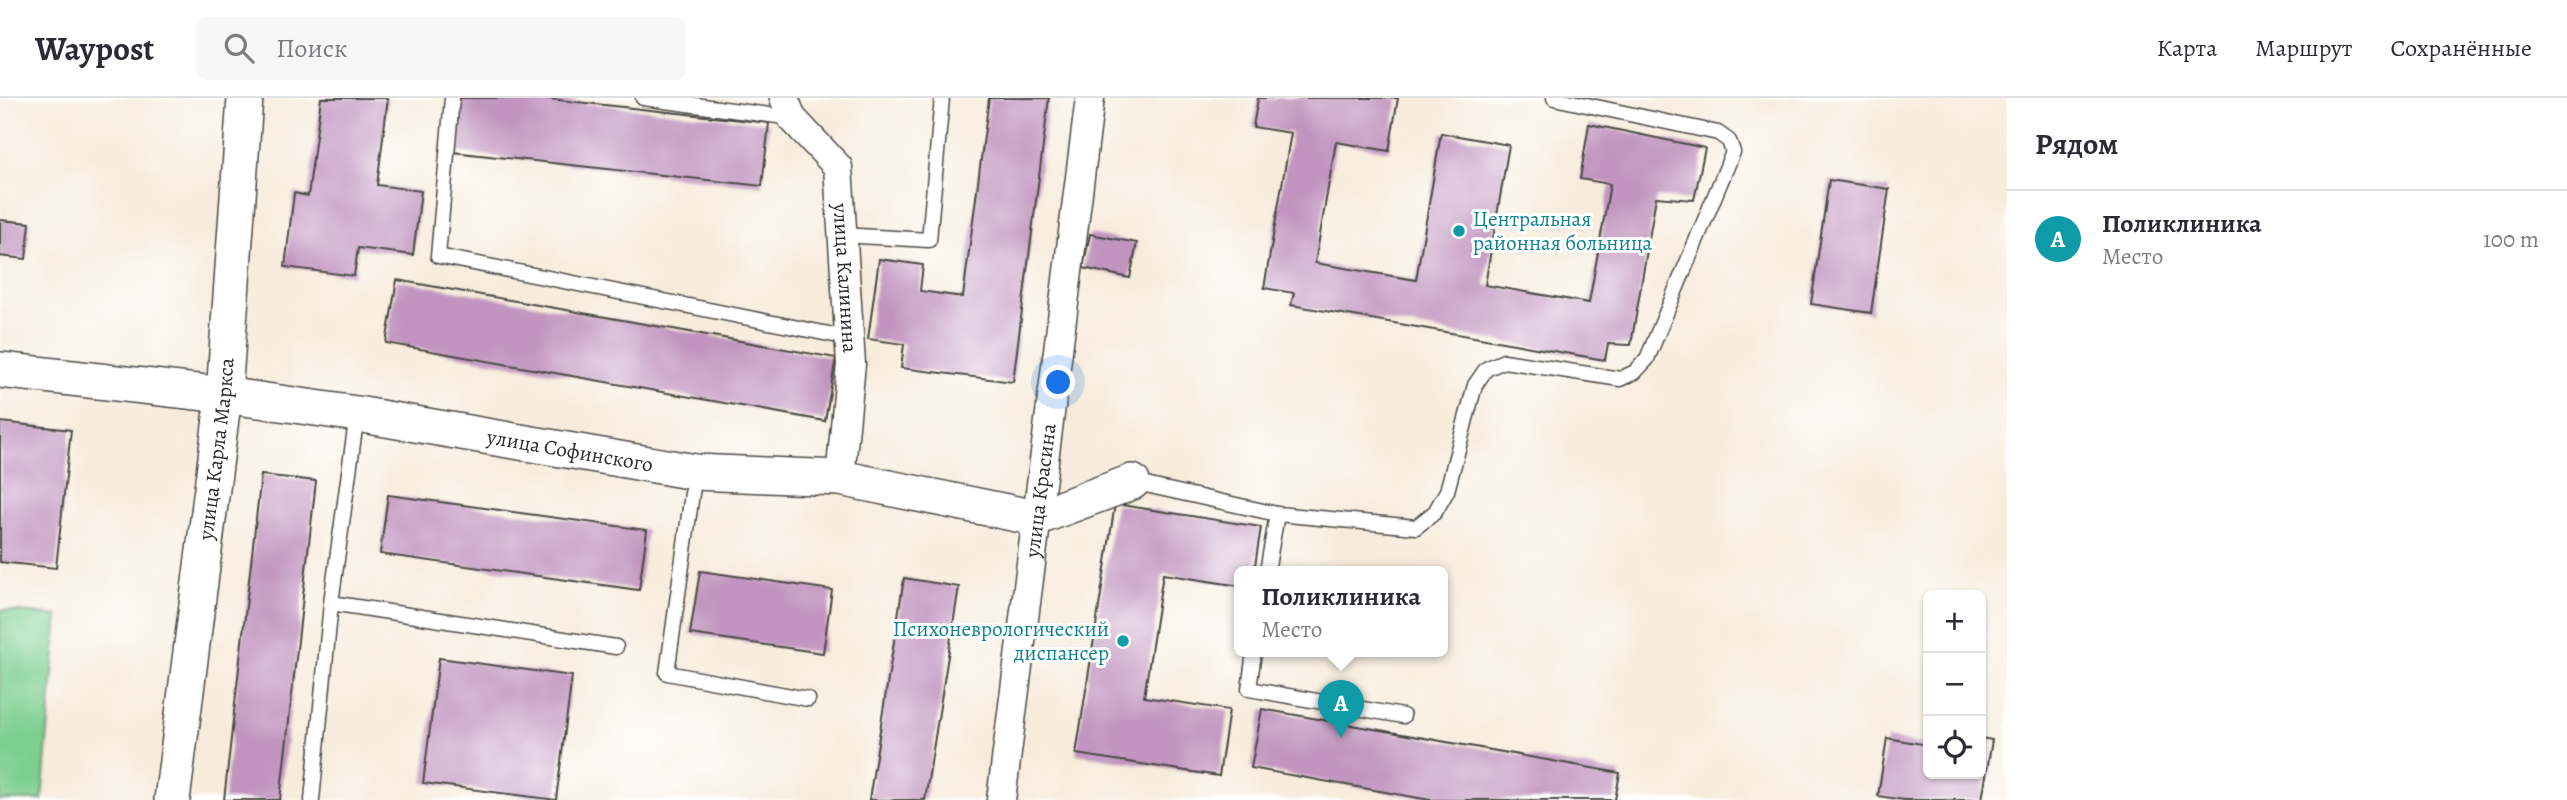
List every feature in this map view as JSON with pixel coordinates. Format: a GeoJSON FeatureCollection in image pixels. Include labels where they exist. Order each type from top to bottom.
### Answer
{"type":"FeatureCollection","features":[{"type":"Feature","properties":{"kind":"street","name":"улица Карла Маркса"},"geometry":{"type":"LineString","coordinates":[[172,800],[224,395],[245,98]]}},
{"type":"Feature","properties":{"kind":"street","name":"улица Красина"},"geometry":{"type":"LineString","coordinates":[[1001,800],[1090,98]]}},
{"type":"Feature","properties":{"kind":"street","name":"улица Калинина"},"geometry":{"type":"LineString","coordinates":[[788,108],[838,167],[851,364],[840,478]]}},
{"type":"Feature","properties":{"kind":"street","name":"улица Софинского"},"geometry":{"type":"LineString","coordinates":[[0,370],[224,395],[357,414],[695,472],[840,478],[1036,518]]}},
{"type":"Feature","properties":{"kind":"street"},"geometry":{"type":"LineString","coordinates":[[1036,518],[1132,482]]}},
{"type":"Feature","properties":{"kind":"lane"},"geometry":{"type":"LineString","coordinates":[[452,98],[438,256],[849,338]]}},
{"type":"Feature","properties":{"kind":"lane"},"geometry":{"type":"LineString","coordinates":[[643,98],[788,108]]}},
{"type":"Feature","properties":{"kind":"lane"},"geometry":{"type":"LineString","coordinates":[[841,235],[929,240],[942,98]]}},
{"type":"Feature","properties":{"kind":"lane"},"geometry":{"type":"LineString","coordinates":[[1132,482],[1276,514],[1416,527],[1435,512],[1447,491],[1475,385],[1486,369],[1504,360],[1620,379],[1635,372],[1647,359],[1733,152],[1729,141],[1718,133],[1555,98]]}},
{"type":"Feature","properties":{"kind":"lane"},"geometry":{"type":"LineString","coordinates":[[312,800],[331,603],[357,414]]}},
{"type":"Feature","properties":{"kind":"lane"},"geometry":{"type":"LineString","coordinates":[[695,472],[667,673],[808,699]]}},
{"type":"Feature","properties":{"kind":"lane"},"geometry":{"type":"LineString","coordinates":[[1268,566],[1276,514]]}},
{"type":"Feature","properties":{"kind":"lane"},"geometry":{"type":"LineString","coordinates":[[331,603],[616,647]]}},
{"type":"Feature","properties":{"kind":"lane"},"geometry":{"type":"LineString","coordinates":[[1253,657],[1248,689],[1404,716]]}},
{"type":"Feature","properties":{"kind":"green space"},"geometry":{"type":"Polygon","coordinates":[[[0,610],[58,616],[42,800],[0,800],[0,610]]]}},
{"type":"Feature","properties":{"kind":"building"},"geometry":{"type":"Polygon","coordinates":[[[321,98],[388,98],[377,185],[421,191],[413,255],[358,248],[354,276],[285,267],[294,193],[308,196],[321,98]]]}},
{"type":"Feature","properties":{"kind":"building"},"geometry":{"type":"Polygon","coordinates":[[[459,98],[540,98],[769,123],[762,186],[453,152],[459,98]]]}},
{"type":"Feature","properties":{"kind":"building"},"geometry":{"type":"Polygon","coordinates":[[[989,98],[1049,98],[1013,382],[901,368],[904,344],[868,339],[879,259],[923,265],[920,291],[963,297],[989,98]]]}},
{"type":"Feature","properties":{"kind":"building","name":"Центральная районная больница"},"geometry":{"type":"Polygon","coordinates":[[[1258,98],[1398,98],[1389,151],[1336,142],[1315,263],[1416,280],[1441,133],[1509,145],[1485,285],[1589,303],[1610,184],[1580,179],[1589,124],[1705,148],[1694,200],[1656,197],[1631,345],[1608,344],[1605,360],[1291,305],[1294,293],[1264,288],[1291,133],[1253,127],[1258,98]]]}},
{"type":"Feature","properties":{"kind":"building"},"geometry":{"type":"Polygon","coordinates":[[[1829,180],[1889,189],[1871,313],[1811,304],[1829,180]]]}},
{"type":"Feature","properties":{"kind":"building"},"geometry":{"type":"Polygon","coordinates":[[[0,220],[30,223],[26,259],[0,256],[0,220]]]}},
{"type":"Feature","properties":{"kind":"building"},"geometry":{"type":"Polygon","coordinates":[[[1090,234],[1137,243],[1130,278],[1083,268],[1090,234]]]}},
{"type":"Feature","properties":{"kind":"building"},"geometry":{"type":"Polygon","coordinates":[[[397,280],[836,358],[825,421],[386,343],[397,280]]]}},
{"type":"Feature","properties":{"kind":"building"},"geometry":{"type":"Polygon","coordinates":[[[0,422],[71,430],[56,568],[0,562],[0,422]]]}},
{"type":"Feature","properties":{"kind":"building"},"geometry":{"type":"Polygon","coordinates":[[[261,475],[316,481],[280,800],[224,800],[261,475]]]}},
{"type":"Feature","properties":{"kind":"building"},"geometry":{"type":"Polygon","coordinates":[[[388,495],[647,530],[639,590],[380,554],[388,495]]]}},
{"type":"Feature","properties":{"kind":"building","name":"Психоневрологический диспансер"},"geometry":{"type":"Polygon","coordinates":[[[1115,504],[1261,527],[1255,566],[1234,566],[1234,585],[1163,574],[1144,697],[1229,710],[1219,776],[1076,754],[1115,504]]]}},
{"type":"Feature","properties":{"kind":"building"},"geometry":{"type":"Polygon","coordinates":[[[700,571],[832,590],[823,653],[690,634],[700,571]]]}},
{"type":"Feature","properties":{"kind":"building"},"geometry":{"type":"Polygon","coordinates":[[[904,578],[959,587],[925,800],[869,800],[904,578]]]}},
{"type":"Feature","properties":{"kind":"building"},"geometry":{"type":"Polygon","coordinates":[[[439,658],[572,676],[556,800],[423,783],[439,658]]]}},
{"type":"Feature","properties":{"kind":"building"},"geometry":{"type":"Polygon","coordinates":[[[1262,709],[1620,773],[1615,800],[1430,800],[1251,768],[1262,709]]]}},
{"type":"Feature","properties":{"kind":"building"},"geometry":{"type":"Polygon","coordinates":[[[1887,738],[1923,744],[1923,779],[1986,779],[1982,800],[1904,800],[1878,796],[1887,738]]]}},
{"type":"Feature","properties":{"kind":"building"},"geometry":{"type":"Polygon","coordinates":[[[1986,739],[1992,740],[1986,776],[1986,739]]]}},
{"type":"Feature","properties":{"kind":"place","name":"Центральная районная больница"},"geometry":{"type":"Point","coordinates":[1459,231]}},
{"type":"Feature","properties":{"kind":"place","name":"Психоневрологический диспансер"},"geometry":{"type":"Point","coordinates":[1123,641]}},
{"type":"Feature","properties":{"kind":"place","name":"Поликлиника"},"geometry":{"type":"Point","coordinates":[1341,738]}}]}
